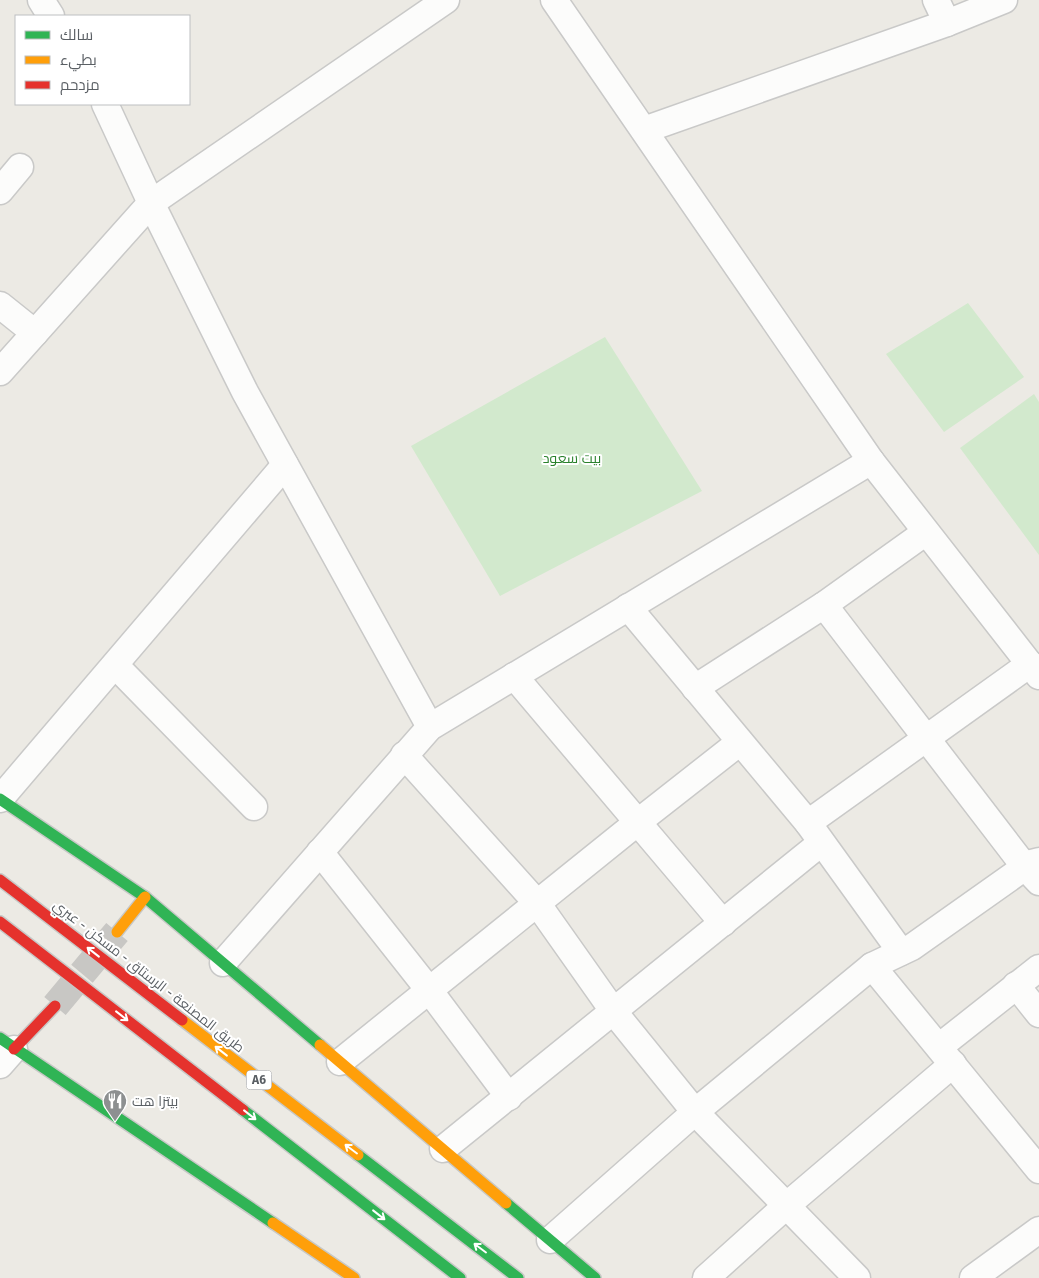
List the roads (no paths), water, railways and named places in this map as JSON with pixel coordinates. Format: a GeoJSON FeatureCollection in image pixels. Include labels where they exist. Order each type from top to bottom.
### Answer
{"type":"FeatureCollection","features":[{"type":"Feature","properties":{"kind":"main road"},"geometry":{"type":"LineString","coordinates":[[0,799],[145,898],[595,1278]]}},
{"type":"Feature","properties":{"kind":"main road","name":"طريق المصنعة - الرستاق - مسكن - عبري"},"geometry":{"type":"LineString","coordinates":[[0,880],[518,1278]]}},
{"type":"Feature","properties":{"kind":"main road"},"geometry":{"type":"LineString","coordinates":[[117,932],[145,898]]}},
{"type":"Feature","properties":{"kind":"main road","name":"A6"},"geometry":{"type":"LineString","coordinates":[[0,922],[460,1278]]}},
{"type":"Feature","properties":{"kind":"main road"},"geometry":{"type":"LineString","coordinates":[[54,1006],[5,1051],[340,1273]]}},
{"type":"Feature","properties":{"kind":"street"},"geometry":{"type":"LineString","coordinates":[[41,0],[50,15]]}},
{"type":"Feature","properties":{"kind":"street"},"geometry":{"type":"LineString","coordinates":[[0,372],[152,203],[446,0]]}},
{"type":"Feature","properties":{"kind":"street"},"geometry":{"type":"LineString","coordinates":[[443,1149],[723,923],[815,833],[927,739],[1034,670],[870,461],[554,0]]}},
{"type":"Feature","properties":{"kind":"street"},"geometry":{"type":"LineString","coordinates":[[644,130],[941,11],[1004,0]]}},
{"type":"Feature","properties":{"kind":"street"},"geometry":{"type":"LineString","coordinates":[[105,105],[245,392],[430,727]]}},
{"type":"Feature","properties":{"kind":"street"},"geometry":{"type":"LineString","coordinates":[[0,191],[20,167]]}},
{"type":"Feature","properties":{"kind":"street"},"geometry":{"type":"LineString","coordinates":[[0,305],[35,333]]}},
{"type":"Feature","properties":{"kind":"street"},"geometry":{"type":"LineString","coordinates":[[223,963],[430,727],[870,461]]}},
{"type":"Feature","properties":{"kind":"street"},"geometry":{"type":"LineString","coordinates":[[0,799],[285,465]]}},
{"type":"Feature","properties":{"kind":"street"},"geometry":{"type":"LineString","coordinates":[[695,688],[824,605],[926,532]]}},
{"type":"Feature","properties":{"kind":"street"},"geometry":{"type":"LineString","coordinates":[[550,1240],[695,1112],[872,966],[912,948],[1034,870],[927,739],[824,605]]}},
{"type":"Feature","properties":{"kind":"street"},"geometry":{"type":"LineString","coordinates":[[628,608],[815,833],[901,952]]}},
{"type":"Feature","properties":{"kind":"street"},"geometry":{"type":"LineString","coordinates":[[115,665],[254,807]]}},
{"type":"Feature","properties":{"kind":"street"},"geometry":{"type":"LineString","coordinates":[[514,676],[723,923]]}},
{"type":"Feature","properties":{"kind":"street"},"geometry":{"type":"LineString","coordinates":[[340,1062],[740,742]]}},
{"type":"Feature","properties":{"kind":"street"},"geometry":{"type":"LineString","coordinates":[[404,755],[537,903],[614,1012],[695,1112],[857,1278]]}},
{"type":"Feature","properties":{"kind":"street"},"geometry":{"type":"LineString","coordinates":[[320,852],[429,990],[509,1096]]}},
{"type":"Feature","properties":{"kind":"street"},"geometry":{"type":"LineString","coordinates":[[872,966],[1039,1170]]}},
{"type":"Feature","properties":{"kind":"street"},"geometry":{"type":"LineString","coordinates":[[706,1278],[786,1206],[946,1055],[1016,985],[1039,968]]}},
{"type":"Feature","properties":{"kind":"street"},"geometry":{"type":"LineString","coordinates":[[1016,985],[1039,1014]]}},
{"type":"Feature","properties":{"kind":"street"},"geometry":{"type":"LineString","coordinates":[[977,1277],[1039,1230]]}},
{"type":"Feature","properties":{"kind":"tunnel"},"geometry":{"type":"LineString","coordinates":[[55,1006],[117,932]]}},
{"type":"Feature","properties":{"kind":"place","name":"بيتزا هت"},"geometry":{"type":"Point","coordinates":[115,1122]}},
{"type":"Feature","properties":{"kind":"park label","name":"بيت سعود"},"geometry":{"type":"Point","coordinates":[572,458]}}]}
